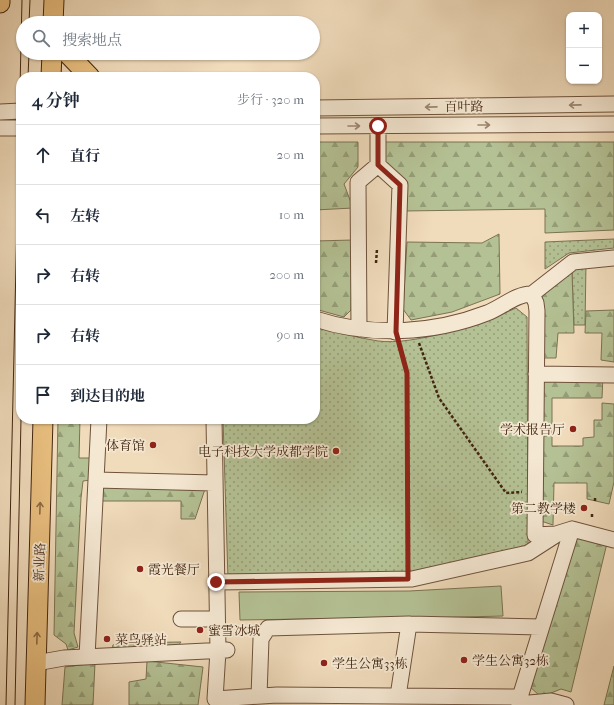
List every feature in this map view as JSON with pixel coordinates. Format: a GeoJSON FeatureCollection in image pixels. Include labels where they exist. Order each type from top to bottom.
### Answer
{"type":"FeatureCollection","features":[{"type":"Feature","properties":{"kind":"main road"},"geometry":{"type":"LineString","coordinates":[[53,16],[54,0]]}},
{"type":"Feature","properties":{"kind":"main road"},"geometry":{"type":"LineString","coordinates":[[52,60],[52,72]]}},
{"type":"Feature","properties":{"kind":"main road"},"geometry":{"type":"LineString","coordinates":[[74,60],[85,72]]}},
{"type":"Feature","properties":{"kind":"main road","name":"新业路"},"geometry":{"type":"LineString","coordinates":[[35,705],[43,424]]}},
{"type":"Feature","properties":{"kind":"street","name":"百叶路"},"geometry":{"type":"LineString","coordinates":[[320,108],[614,104]]}},
{"type":"Feature","properties":{"kind":"street"},"geometry":{"type":"LineString","coordinates":[[0,112],[16,111]]}},
{"type":"Feature","properties":{"kind":"street","name":"百叶路"},"geometry":{"type":"LineString","coordinates":[[320,126],[614,124]]}},
{"type":"Feature","properties":{"kind":"street"},"geometry":{"type":"LineString","coordinates":[[378,126],[378,165],[400,185],[396,332]]}},
{"type":"Feature","properties":{"kind":"street"},"geometry":{"type":"LineString","coordinates":[[0,128],[16,128]]}},
{"type":"Feature","properties":{"kind":"street"},"geometry":{"type":"LineString","coordinates":[[359,329],[358,182],[378,165]]}},
{"type":"Feature","properties":{"kind":"street"},"geometry":{"type":"LineString","coordinates":[[320,320],[359,329],[396,332],[455,322],[481,315],[521,296],[532,294],[573,262],[614,258]]}},
{"type":"Feature","properties":{"kind":"street"},"geometry":{"type":"LineString","coordinates":[[532,294],[536,303],[537,311],[535,535],[556,534],[572,529],[614,540]]}},
{"type":"Feature","properties":{"kind":"street"},"geometry":{"type":"LineString","coordinates":[[536,374],[614,375]]}},
{"type":"Feature","properties":{"kind":"street"},"geometry":{"type":"LineString","coordinates":[[87,656],[99,424]]}},
{"type":"Feature","properties":{"kind":"street"},"geometry":{"type":"LineString","coordinates":[[214,424],[217,619],[223,650],[215,699],[259,696],[278,700],[398,696],[520,702],[551,701],[566,705]]}},
{"type":"Feature","properties":{"kind":"street"},"geometry":{"type":"LineString","coordinates":[[96,480],[214,483]]}},
{"type":"Feature","properties":{"kind":"street"},"geometry":{"type":"LineString","coordinates":[[520,702],[541,627],[572,529]]}},
{"type":"Feature","properties":{"kind":"street"},"geometry":{"type":"LineString","coordinates":[[216,582],[408,579],[528,553],[556,534]]}},
{"type":"Feature","properties":{"kind":"street"},"geometry":{"type":"LineString","coordinates":[[181,619],[217,619]]}},
{"type":"Feature","properties":{"kind":"street"},"geometry":{"type":"LineString","coordinates":[[259,696],[261,639],[268,628],[409,624],[541,627]]}},
{"type":"Feature","properties":{"kind":"street"},"geometry":{"type":"LineString","coordinates":[[398,696],[409,624]]}},
{"type":"Feature","properties":{"kind":"street"},"geometry":{"type":"LineString","coordinates":[[36,663],[87,656],[223,650]]}},
{"type":"Feature","properties":{"kind":"path"},"geometry":{"type":"LineString","coordinates":[[376,263],[377,249]]}},
{"type":"Feature","properties":{"kind":"path"},"geometry":{"type":"LineString","coordinates":[[414,330],[439,398],[506,493],[535,491]]}},
{"type":"Feature","properties":{"kind":"path"},"geometry":{"type":"LineString","coordinates":[[396,332],[407,373],[408,579]]}},
{"type":"Feature","properties":{"kind":"green space"},"geometry":{"type":"Polygon","coordinates":[[[320,142],[358,142],[358,167],[344,184],[353,208],[320,210],[320,142]]]}},
{"type":"Feature","properties":{"kind":"green space"},"geometry":{"type":"Polygon","coordinates":[[[377,142],[614,142],[614,230],[545,233],[545,209],[404,211],[404,182],[378,161],[377,142]]]}},
{"type":"Feature","properties":{"kind":"green space"},"geometry":{"type":"Polygon","coordinates":[[[499,234],[500,294],[452,312],[411,320],[403,309],[407,242],[482,243],[499,234]]]}},
{"type":"Feature","properties":{"kind":"green space"},"geometry":{"type":"Polygon","coordinates":[[[614,239],[614,248],[569,253],[545,269],[545,242],[614,239]]]}},
{"type":"Feature","properties":{"kind":"green space"},"geometry":{"type":"Polygon","coordinates":[[[353,240],[351,310],[344,317],[320,310],[320,241],[353,240]]]}},
{"type":"Feature","properties":{"kind":"green space"},"geometry":{"type":"Polygon","coordinates":[[[586,264],[585,325],[574,325],[572,272],[586,264]]]}},
{"type":"Feature","properties":{"kind":"green space"},"geometry":{"type":"Polygon","coordinates":[[[572,272],[574,333],[558,333],[556,358],[543,358],[541,296],[572,272]]]}},
{"type":"Feature","properties":{"kind":"green space"},"geometry":{"type":"Polygon","coordinates":[[[516,308],[527,317],[528,543],[526,549],[412,579],[228,579],[223,424],[320,424],[320,328],[362,338],[393,342],[429,337],[468,326],[516,308]]]}},
{"type":"Feature","properties":{"kind":"green space"},"geometry":{"type":"Polygon","coordinates":[[[614,310],[614,362],[601,360],[602,333],[585,333],[586,311],[614,310]]]}},
{"type":"Feature","properties":{"kind":"green space"},"geometry":{"type":"Polygon","coordinates":[[[536,374],[603,375],[602,398],[552,398],[552,446],[583,446],[583,438],[594,437],[594,420],[602,420],[602,403],[614,404],[614,482],[609,504],[587,499],[587,483],[554,483],[553,525],[535,519],[536,374]]]}},
{"type":"Feature","properties":{"kind":"green space"},"geometry":{"type":"Polygon","coordinates":[[[58,424],[80,424],[79,458],[90,458],[91,480],[83,481],[81,498],[74,633],[78,647],[68,650],[66,644],[54,635],[58,424]]]}},
{"type":"Feature","properties":{"kind":"green space"},"geometry":{"type":"Polygon","coordinates":[[[104,484],[205,489],[195,519],[181,519],[181,501],[99,501],[104,484]]]}},
{"type":"Feature","properties":{"kind":"green space"},"geometry":{"type":"Polygon","coordinates":[[[572,529],[608,539],[571,692],[561,689],[541,697],[528,685],[572,529]]]}},
{"type":"Feature","properties":{"kind":"green space"},"geometry":{"type":"Polygon","coordinates":[[[501,586],[503,616],[240,620],[239,592],[409,591],[501,586]]]}},
{"type":"Feature","properties":{"kind":"green space"},"geometry":{"type":"Polygon","coordinates":[[[181,642],[175,650],[112,649],[113,645],[116,643],[181,642]]]}},
{"type":"Feature","properties":{"kind":"green space"},"geometry":{"type":"Polygon","coordinates":[[[147,661],[203,667],[198,705],[129,705],[129,682],[146,679],[147,661]]]}},
{"type":"Feature","properties":{"kind":"green space"},"geometry":{"type":"Polygon","coordinates":[[[95,663],[93,705],[62,705],[65,667],[95,663]]]}},
{"type":"Feature","properties":{"kind":"green space"},"geometry":{"type":"Polygon","coordinates":[[[614,666],[614,705],[604,705],[605,701],[614,666]]]}},
{"type":"Feature","properties":{"kind":"tram line"},"geometry":{"type":"LineString","coordinates":[[22,0],[22,16]]}},
{"type":"Feature","properties":{"kind":"tram line"},"geometry":{"type":"LineString","coordinates":[[29,16],[30,0]]}},
{"type":"Feature","properties":{"kind":"tram line"},"geometry":{"type":"LineString","coordinates":[[20,72],[21,60]]}},
{"type":"Feature","properties":{"kind":"tram line"},"geometry":{"type":"LineString","coordinates":[[28,72],[29,60]]}},
{"type":"Feature","properties":{"kind":"tram line"},"geometry":{"type":"LineString","coordinates":[[6,705],[16,264]]}},
{"type":"Feature","properties":{"kind":"tram line"},"geometry":{"type":"LineString","coordinates":[[15,705],[21,424]]}},
{"type":"Feature","properties":{"kind":"place","name":"学术报告厅"},"geometry":{"type":"Point","coordinates":[573,429]}},
{"type":"Feature","properties":{"kind":"place","name":"体育馆"},"geometry":{"type":"Point","coordinates":[153,445]}},
{"type":"Feature","properties":{"kind":"place","name":"电子科技大学成都学院"},"geometry":{"type":"Point","coordinates":[336,451]}},
{"type":"Feature","properties":{"kind":"place","name":"第二教学楼"},"geometry":{"type":"Point","coordinates":[584,508]}},
{"type":"Feature","properties":{"kind":"place","name":"霞光餐厅"},"geometry":{"type":"Point","coordinates":[140,569]}},
{"type":"Feature","properties":{"kind":"place","name":"蜜雪冰城"},"geometry":{"type":"Point","coordinates":[200,630]}},
{"type":"Feature","properties":{"kind":"place","name":"菜鸟驿站"},"geometry":{"type":"Point","coordinates":[107,639]}},
{"type":"Feature","properties":{"kind":"place","name":"学生公寓32栋"},"geometry":{"type":"Point","coordinates":[464,660]}},
{"type":"Feature","properties":{"kind":"place","name":"学生公寓33栋"},"geometry":{"type":"Point","coordinates":[324,663]}},
{"type":"Feature","properties":{"kind":"route"},"geometry":{"type":"LineString","coordinates":[[216,582],[408,579],[409,521],[407,373],[396,332],[400,185],[378,165],[378,126]]}}]}
